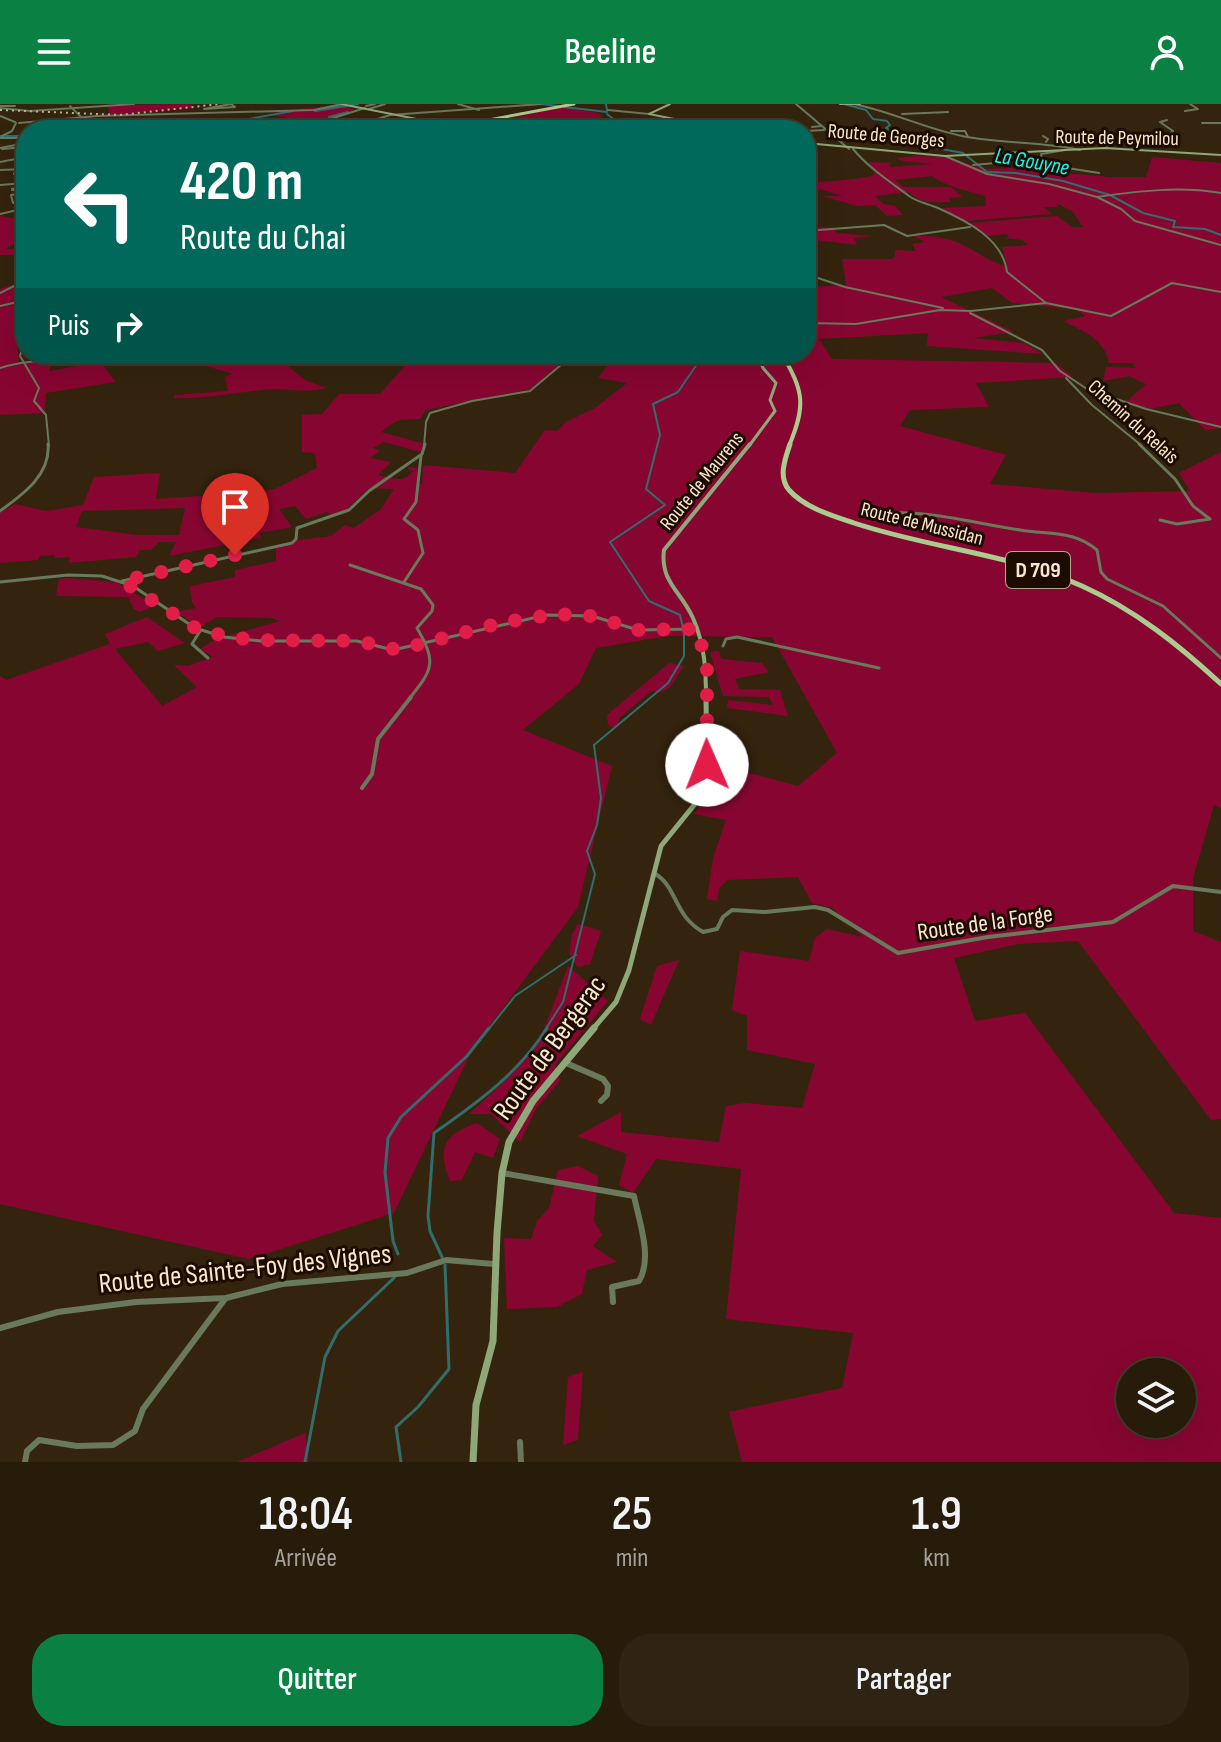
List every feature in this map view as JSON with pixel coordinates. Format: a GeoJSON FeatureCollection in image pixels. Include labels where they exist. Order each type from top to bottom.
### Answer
{"type":"FeatureCollection","features":[{"type":"Feature","properties":{"kind":"main road"},"geometry":{"type":"LineString","coordinates":[[342,104],[414,120]]}},
{"type":"Feature","properties":{"kind":"main road"},"geometry":{"type":"LineString","coordinates":[[495,120],[574,104]]}},
{"type":"Feature","properties":{"kind":"main road"},"geometry":{"type":"LineString","coordinates":[[649,114],[670,104]]}},
{"type":"Feature","properties":{"kind":"main road"},"geometry":{"type":"LineString","coordinates":[[843,104],[860,104]]}},
{"type":"Feature","properties":{"kind":"main road"},"geometry":{"type":"LineString","coordinates":[[649,114],[679,120]]}},
{"type":"Feature","properties":{"kind":"main road","name":"Route de Georges"},"geometry":{"type":"LineString","coordinates":[[816,144],[962,155]]}},
{"type":"Feature","properties":{"kind":"main road","name":"Route de Peymilou"},"geometry":{"type":"LineString","coordinates":[[962,155],[1105,148],[1221,155]]}},
{"type":"Feature","properties":{"kind":"main road","name":"Route de Maurens"},"geometry":{"type":"LineString","coordinates":[[697,630],[662,568],[664,551],[725,479],[775,411],[770,400],[776,383],[761,364]]}},
{"type":"Feature","properties":{"kind":"main road","name":"Route de Mussidan"},"geometry":{"type":"LineString","coordinates":[[788,364],[801,391],[801,422],[782,468],[785,484],[801,502],[842,520],[1014,563],[1078,584],[1161,630],[1221,684]]}},
{"type":"Feature","properties":{"kind":"main road","name":"Route de Bergerac"},"geometry":{"type":"LineString","coordinates":[[473,1462],[476,1405],[493,1341],[494,1264],[502,1173],[509,1142],[521,1118],[608,1013],[624,987],[667,835],[699,799],[707,781],[707,665],[697,630]]}},
{"type":"Feature","properties":{"kind":"street"},"geometry":{"type":"LineString","coordinates":[[0,107],[134,104]]}},
{"type":"Feature","properties":{"kind":"street"},"geometry":{"type":"LineString","coordinates":[[231,104],[235,107],[224,111],[204,109],[231,104]]}},
{"type":"Feature","properties":{"kind":"street"},"geometry":{"type":"LineString","coordinates":[[50,120],[224,111],[314,110],[342,104]]}},
{"type":"Feature","properties":{"kind":"street"},"geometry":{"type":"LineString","coordinates":[[327,120],[375,104],[383,105]]}},
{"type":"Feature","properties":{"kind":"street"},"geometry":{"type":"LineString","coordinates":[[458,104],[479,110]]}},
{"type":"Feature","properties":{"kind":"street"},"geometry":{"type":"LineString","coordinates":[[496,104],[505,108]]}},
{"type":"Feature","properties":{"kind":"street"},"geometry":{"type":"LineString","coordinates":[[376,120],[390,115],[541,104]]}},
{"type":"Feature","properties":{"kind":"street"},"geometry":{"type":"LineString","coordinates":[[796,104],[815,120]]}},
{"type":"Feature","properties":{"kind":"street"},"geometry":{"type":"LineString","coordinates":[[854,104],[900,114],[945,131],[965,131],[968,137],[1044,143],[1080,150]]}},
{"type":"Feature","properties":{"kind":"street"},"geometry":{"type":"LineString","coordinates":[[1185,111],[1198,109],[1190,104]]}},
{"type":"Feature","properties":{"kind":"street"},"geometry":{"type":"LineString","coordinates":[[70,105],[85,120]]}},
{"type":"Feature","properties":{"kind":"street"},"geometry":{"type":"LineString","coordinates":[[366,108],[383,105]]}},
{"type":"Feature","properties":{"kind":"street"},"geometry":{"type":"LineString","coordinates":[[9,119],[14,106]]}},
{"type":"Feature","properties":{"kind":"street"},"geometry":{"type":"LineString","coordinates":[[262,107],[271,110]]}},
{"type":"Feature","properties":{"kind":"street"},"geometry":{"type":"LineString","coordinates":[[608,110],[649,114]]}},
{"type":"Feature","properties":{"kind":"street"},"geometry":{"type":"LineString","coordinates":[[900,114],[948,112]]}},
{"type":"Feature","properties":{"kind":"street"},"geometry":{"type":"LineString","coordinates":[[0,116],[16,122]]}},
{"type":"Feature","properties":{"kind":"street"},"geometry":{"type":"LineString","coordinates":[[0,122],[9,119]]}},
{"type":"Feature","properties":{"kind":"street"},"geometry":{"type":"LineString","coordinates":[[1105,148],[1111,142],[1172,133],[1160,122],[1167,120]]}},
{"type":"Feature","properties":{"kind":"street"},"geometry":{"type":"LineString","coordinates":[[816,121],[870,169],[895,182],[911,198],[936,207],[973,227],[1000,247],[1007,272],[1021,282],[1024,289],[1046,303]]}},
{"type":"Feature","properties":{"kind":"street"},"geometry":{"type":"LineString","coordinates":[[1202,123],[1221,123]]}},
{"type":"Feature","properties":{"kind":"street"},"geometry":{"type":"LineString","coordinates":[[816,127],[822,126]]}},
{"type":"Feature","properties":{"kind":"street"},"geometry":{"type":"LineString","coordinates":[[816,131],[827,130]]}},
{"type":"Feature","properties":{"kind":"street"},"geometry":{"type":"LineString","coordinates":[[1043,136],[1048,139],[1044,143]]}},
{"type":"Feature","properties":{"kind":"street"},"geometry":{"type":"LineString","coordinates":[[1042,159],[1041,154],[1065,150]]}},
{"type":"Feature","properties":{"kind":"street"},"geometry":{"type":"LineString","coordinates":[[945,156],[975,164],[1042,159],[1048,163],[1066,165],[1072,171],[1099,173]]}},
{"type":"Feature","properties":{"kind":"street"},"geometry":{"type":"LineString","coordinates":[[975,164],[987,174],[1049,184],[1097,197],[1121,209],[1135,221],[1221,245]]}},
{"type":"Feature","properties":{"kind":"street"},"geometry":{"type":"LineString","coordinates":[[1097,197],[1122,191],[1174,189],[1221,193]]}},
{"type":"Feature","properties":{"kind":"street"},"geometry":{"type":"LineString","coordinates":[[816,229],[884,225],[907,236],[973,227]]}},
{"type":"Feature","properties":{"kind":"street"},"geometry":{"type":"LineString","coordinates":[[816,277],[845,287],[964,311],[1046,303],[1111,316],[1172,283],[1221,292]]}},
{"type":"Feature","properties":{"kind":"street"},"geometry":{"type":"LineString","coordinates":[[816,323],[856,324],[957,310]]}},
{"type":"Feature","properties":{"kind":"street"},"geometry":{"type":"LineString","coordinates":[[964,311],[1042,350],[1067,376],[1087,389],[1221,427]]}},
{"type":"Feature","properties":{"kind":"street"},"geometry":{"type":"LineString","coordinates":[[0,511],[33,487],[49,452],[46,415],[34,401],[39,388],[23,364]]}},
{"type":"Feature","properties":{"kind":"street"},"geometry":{"type":"LineString","coordinates":[[404,582],[423,553],[418,530],[404,519],[416,502],[422,454],[427,445],[426,420],[430,413],[472,401],[530,391],[562,364]]}},
{"type":"Feature","properties":{"kind":"street","name":"Chemin du Relais"},"geometry":{"type":"LineString","coordinates":[[1067,376],[1083,398],[1174,477],[1194,511],[1210,519],[1177,524],[1160,520]]}},
{"type":"Feature","properties":{"kind":"street"},"geometry":{"type":"LineString","coordinates":[[0,582],[61,576],[122,581],[292,543],[296,539],[297,528],[349,510],[422,454]]}},
{"type":"Feature","properties":{"kind":"street"},"geometry":{"type":"LineString","coordinates":[[864,516],[894,509],[936,511],[1018,530],[1080,537],[1097,550],[1101,572],[1111,582],[1163,606],[1221,658]]}},
{"type":"Feature","properties":{"kind":"street"},"geometry":{"type":"LineString","coordinates":[[350,565],[423,590],[433,605],[432,611],[417,628],[429,642],[431,664],[428,676],[378,739],[372,774],[362,788]]}},
{"type":"Feature","properties":{"kind":"street"},"geometry":{"type":"LineString","coordinates":[[122,581],[200,631],[251,640],[358,641],[388,650],[511,621],[556,614],[592,616],[638,630],[697,630]]}},
{"type":"Feature","properties":{"kind":"street"},"geometry":{"type":"LineString","coordinates":[[200,631],[192,644],[208,658]]}},
{"type":"Feature","properties":{"kind":"street"},"geometry":{"type":"LineString","coordinates":[[723,646],[726,639],[737,637],[879,668]]}},
{"type":"Feature","properties":{"kind":"street","name":"Route de la Forge"},"geometry":{"type":"LineString","coordinates":[[654,873],[666,880],[680,916],[703,932],[717,929],[723,917],[732,910],[765,912],[815,907],[828,910],[898,953],[988,937],[1113,922],[1173,886],[1221,892]]}},
{"type":"Feature","properties":{"kind":"street"},"geometry":{"type":"LineString","coordinates":[[566,1063],[603,1079],[608,1086],[607,1095],[601,1101]]}},
{"type":"Feature","properties":{"kind":"street"},"geometry":{"type":"LineString","coordinates":[[502,1173],[634,1196],[646,1264],[639,1281],[612,1287],[613,1302]]}},
{"type":"Feature","properties":{"kind":"street","name":"Route de Sainte-Foy des Vignes"},"geometry":{"type":"LineString","coordinates":[[0,1328],[52,1314],[136,1302],[226,1298],[282,1284],[407,1273],[446,1260],[494,1264]]}},
{"type":"Feature","properties":{"kind":"street"},"geometry":{"type":"LineString","coordinates":[[25,1462],[27,1451],[39,1440],[77,1446],[113,1445],[135,1431],[143,1409],[226,1298]]}},
{"type":"Feature","properties":{"kind":"street"},"geometry":{"type":"LineString","coordinates":[[520,1442],[521,1462]]}},
{"type":"Feature","properties":{"kind":"shaded area"},"geometry":{"type":"Polygon","coordinates":[[[191,104],[193,108],[109,115],[108,105],[191,104]]]}},
{"type":"Feature","properties":{"kind":"shaded area"},"geometry":{"type":"Polygon","coordinates":[[[343,105],[354,110],[322,120],[271,115],[343,105]]]}},
{"type":"Feature","properties":{"kind":"shaded area"},"geometry":{"type":"Polygon","coordinates":[[[561,107],[598,113],[603,118],[577,120],[500,120],[561,107]]]}},
{"type":"Feature","properties":{"kind":"shaded area"},"geometry":{"type":"Polygon","coordinates":[[[945,157],[986,169],[1010,168],[1110,177],[1146,177],[1152,157],[1221,163],[1221,428],[1205,430],[1179,403],[1151,409],[1126,402],[1146,384],[1129,376],[1103,381],[1106,367],[1136,368],[1132,363],[1109,363],[1098,342],[1063,321],[1086,316],[1075,309],[1012,303],[992,288],[941,297],[1014,332],[973,338],[1024,343],[1043,354],[927,346],[928,333],[819,339],[832,359],[1055,363],[1073,377],[976,383],[989,407],[910,410],[900,426],[1006,455],[990,484],[1097,493],[1190,491],[1179,473],[1221,452],[1221,808],[1214,805],[1193,878],[1193,931],[1221,942],[1221,1119],[1211,1120],[1078,941],[1018,944],[954,958],[975,1021],[1025,1013],[1174,1213],[1221,1218],[1221,1462],[742,1462],[729,1412],[842,1388],[853,1333],[726,1319],[741,1169],[656,1159],[633,1193],[619,1185],[627,1154],[577,1136],[621,1112],[621,1132],[719,1142],[726,1106],[745,1103],[802,1108],[815,1064],[747,1050],[747,1016],[732,1010],[740,951],[809,961],[815,938],[827,929],[863,937],[832,908],[812,903],[798,877],[728,880],[719,888],[717,901],[707,899],[713,858],[726,820],[694,814],[699,807],[712,807],[731,796],[727,781],[711,785],[714,769],[741,771],[798,786],[837,753],[772,637],[668,636],[596,648],[579,684],[523,730],[612,766],[578,907],[472,1050],[394,1213],[249,1259],[0,1204],[0,676],[6,680],[110,644],[105,634],[147,617],[185,643],[158,651],[148,642],[115,649],[162,706],[197,687],[174,665],[188,666],[213,657],[200,649],[216,639],[280,621],[272,618],[218,617],[200,627],[176,612],[196,608],[190,586],[235,577],[235,570],[276,561],[276,548],[299,540],[331,536],[345,525],[354,528],[381,509],[394,489],[369,488],[347,509],[331,516],[327,512],[306,519],[295,506],[279,509],[292,527],[260,533],[261,538],[169,556],[176,542],[159,542],[151,550],[140,550],[136,557],[69,563],[70,557],[55,558],[54,555],[40,556],[38,560],[0,563],[0,513],[15,504],[46,511],[83,505],[94,477],[160,473],[156,499],[275,489],[317,468],[315,453],[302,452],[302,415],[322,414],[339,394],[380,394],[406,364],[560,364],[532,389],[426,410],[420,419],[395,422],[381,432],[425,444],[420,452],[384,442],[373,448],[380,451],[370,458],[391,462],[378,475],[392,478],[406,478],[413,471],[407,469],[409,467],[417,468],[417,485],[422,484],[423,465],[515,473],[545,430],[557,431],[566,422],[595,408],[627,383],[598,378],[609,364],[816,364],[816,286],[846,285],[842,259],[892,259],[895,250],[916,251],[912,244],[925,242],[913,236],[926,236],[953,241],[1007,266],[1002,247],[1028,245],[1022,240],[1004,238],[1009,237],[1006,234],[987,236],[969,223],[1057,216],[1072,227],[1083,227],[1072,211],[1056,203],[1058,207],[1043,207],[1052,214],[965,221],[942,208],[986,206],[985,196],[951,186],[932,176],[895,180],[903,187],[951,187],[962,197],[949,198],[951,202],[934,202],[918,199],[909,192],[875,196],[883,204],[895,206],[903,215],[887,216],[875,205],[857,206],[823,196],[843,196],[819,189],[816,193],[816,183],[875,175],[869,162],[893,163],[889,165],[892,167],[933,164],[897,158],[945,157]],[[185,508],[82,511],[76,527],[137,535],[179,535],[185,508]]]}},
{"type":"Feature","properties":{"kind":"shaded area"},"geometry":{"type":"Polygon","coordinates":[[[0,216],[14,218],[16,243],[5,249],[16,249],[16,254],[0,255],[0,216]]]}},
{"type":"Feature","properties":{"kind":"shaded area"},"geometry":{"type":"Polygon","coordinates":[[[833,227],[837,233],[872,236],[854,238],[857,245],[816,240],[816,228],[833,227]]]}},
{"type":"Feature","properties":{"kind":"shaded area"},"geometry":{"type":"Polygon","coordinates":[[[16,285],[13,292],[16,293],[16,302],[0,305],[0,289],[16,285]]]}},
{"type":"Feature","properties":{"kind":"shaded area"},"geometry":{"type":"Polygon","coordinates":[[[16,302],[16,364],[51,364],[49,371],[83,364],[102,364],[116,382],[46,393],[44,413],[0,415],[0,306],[16,302]]]}},
{"type":"Feature","properties":{"kind":"shaded area"},"geometry":{"type":"Polygon","coordinates":[[[200,364],[285,364],[305,380],[326,388],[174,398],[174,395],[228,391],[225,377],[233,374],[200,364]]]}},
{"type":"Feature","properties":{"kind":"shaded area"},"geometry":{"type":"Polygon","coordinates":[[[59,579],[116,582],[155,606],[139,612],[128,597],[56,596],[59,579]]]}},
{"type":"Feature","properties":{"kind":"shaded area"},"geometry":{"type":"Polygon","coordinates":[[[719,651],[721,659],[762,663],[769,672],[735,679],[739,689],[780,690],[788,716],[727,708],[728,700],[773,705],[769,697],[723,696],[710,652],[719,651]]]}},
{"type":"Feature","properties":{"kind":"shaded area"},"geometry":{"type":"Polygon","coordinates":[[[669,663],[684,666],[670,687],[660,693],[652,691],[619,718],[619,726],[614,728],[608,725],[607,715],[669,663]]]}},
{"type":"Feature","properties":{"kind":"shaded area"},"geometry":{"type":"Polygon","coordinates":[[[578,924],[601,931],[590,964],[578,967],[569,954],[572,934],[578,924]]]}},
{"type":"Feature","properties":{"kind":"shaded area"},"geometry":{"type":"Polygon","coordinates":[[[679,960],[651,1025],[640,1019],[657,966],[679,960]]]}},
{"type":"Feature","properties":{"kind":"shaded area"},"geometry":{"type":"Polygon","coordinates":[[[568,966],[608,1001],[555,1065],[560,1081],[536,1109],[520,1142],[491,1114],[469,1114],[506,1080],[542,1034],[568,966]]]}},
{"type":"Feature","properties":{"kind":"shaded area"},"geometry":{"type":"Polygon","coordinates":[[[477,1123],[500,1139],[493,1158],[475,1152],[462,1180],[450,1181],[444,1160],[446,1144],[457,1132],[477,1123]]]}},
{"type":"Feature","properties":{"kind":"shaded area"},"geometry":{"type":"Polygon","coordinates":[[[578,1166],[598,1176],[594,1221],[602,1235],[593,1246],[617,1262],[587,1270],[582,1294],[557,1307],[507,1309],[504,1238],[531,1239],[537,1221],[549,1208],[558,1170],[578,1166]]]}},
{"type":"Feature","properties":{"kind":"shaded area"},"geometry":{"type":"Polygon","coordinates":[[[583,1372],[578,1440],[563,1445],[568,1377],[583,1372]]]}},
{"type":"Feature","properties":{"kind":"shaded area"},"geometry":{"type":"Polygon","coordinates":[[[305,1433],[309,1462],[237,1462],[305,1433]]]}},
{"type":"Feature","properties":{"kind":"waterway"},"geometry":{"type":"LineString","coordinates":[[315,111],[358,104]]}},
{"type":"Feature","properties":{"kind":"waterway"},"geometry":{"type":"LineString","coordinates":[[542,104],[558,106]]}},
{"type":"Feature","properties":{"kind":"waterway"},"geometry":{"type":"LineString","coordinates":[[606,104],[607,110]]}},
{"type":"Feature","properties":{"kind":"waterway","name":"La Gouyne"},"geometry":{"type":"LineString","coordinates":[[844,104],[866,110],[873,119],[887,121],[890,125],[886,128],[909,143],[963,153],[987,172],[1016,173],[1063,181],[1110,195],[1143,213],[1175,221],[1173,227],[1205,229],[1221,235]]}},
{"type":"Feature","properties":{"kind":"waterway"},"geometry":{"type":"LineString","coordinates":[[324,109],[341,105]]}},
{"type":"Feature","properties":{"kind":"waterway"},"geometry":{"type":"LineString","coordinates":[[564,107],[607,112]]}},
{"type":"Feature","properties":{"kind":"waterway"},"geometry":{"type":"LineString","coordinates":[[243,120],[293,111]]}},
{"type":"Feature","properties":{"kind":"waterway"},"geometry":{"type":"LineString","coordinates":[[329,117],[348,112]]}},
{"type":"Feature","properties":{"kind":"waterway"},"geometry":{"type":"LineString","coordinates":[[607,114],[614,120]]}},
{"type":"Feature","properties":{"kind":"waterway"},"geometry":{"type":"LineString","coordinates":[[0,136],[16,136]]}},
{"type":"Feature","properties":{"kind":"waterway"},"geometry":{"type":"LineString","coordinates":[[683,628],[680,615],[649,601],[610,542],[665,505],[646,489],[660,435],[653,404],[678,392],[697,364]]}},
{"type":"Feature","properties":{"kind":"waterway"},"geometry":{"type":"LineString","coordinates":[[574,956],[595,874],[587,851],[597,825],[601,798],[594,745],[668,683],[684,656],[684,631]]}},
{"type":"Feature","properties":{"kind":"waterway"},"geometry":{"type":"LineString","coordinates":[[488,1030],[515,996],[574,956]]}},
{"type":"Feature","properties":{"kind":"waterway"},"geometry":{"type":"LineString","coordinates":[[545,1030],[563,1002],[574,956]]}},
{"type":"Feature","properties":{"kind":"waterway"},"geometry":{"type":"LineString","coordinates":[[398,1254],[393,1241],[385,1172],[388,1138],[401,1117],[467,1056],[489,1028]]}},
{"type":"Feature","properties":{"kind":"waterway"},"geometry":{"type":"LineString","coordinates":[[442,1257],[430,1231],[428,1216],[434,1133],[510,1073],[547,1028]]}},
{"type":"Feature","properties":{"kind":"waterway"},"geometry":{"type":"LineString","coordinates":[[401,1462],[396,1427],[418,1407],[449,1369],[445,1265]]}},
{"type":"Feature","properties":{"kind":"waterway"},"geometry":{"type":"LineString","coordinates":[[305,1462],[325,1357],[338,1331],[395,1277]]}},
{"type":"Feature","properties":{"kind":"railway"},"geometry":{"type":"LineString","coordinates":[[0,110],[120,115],[220,104]]}},
{"type":"Feature","properties":{"kind":"route"},"geometry":{"type":"LineString","coordinates":[[235,555],[122,581],[200,631],[251,640],[358,641],[398,650],[500,623],[556,614],[592,616],[638,630],[697,629],[707,665],[707,765]]}}]}
